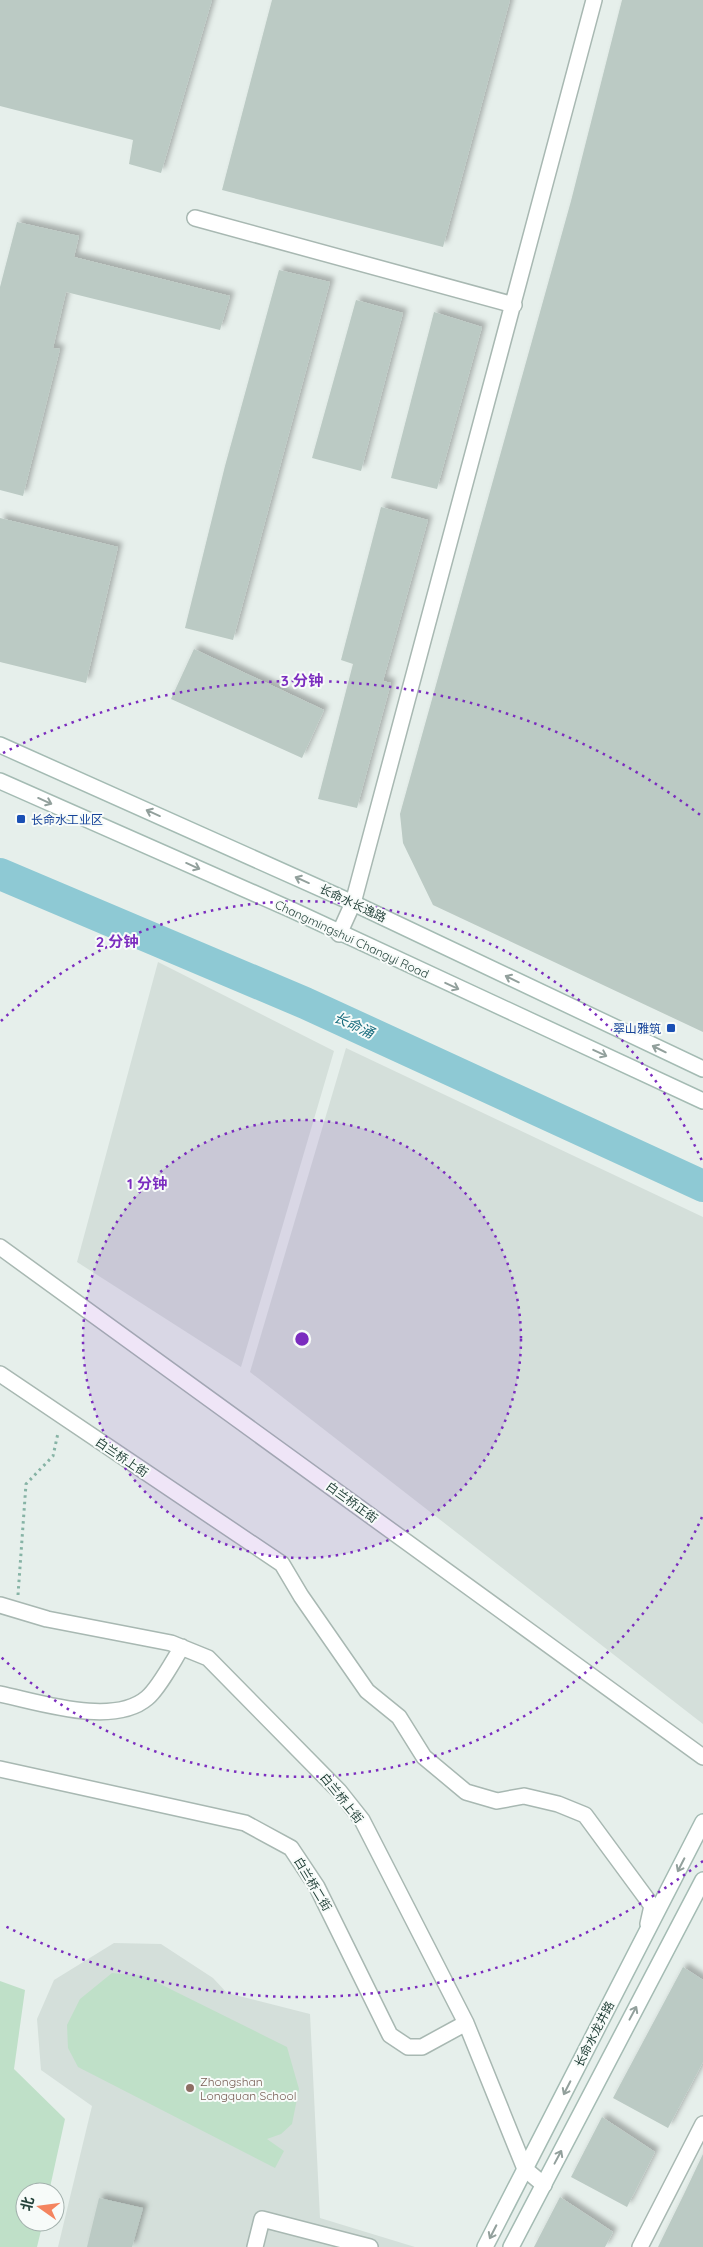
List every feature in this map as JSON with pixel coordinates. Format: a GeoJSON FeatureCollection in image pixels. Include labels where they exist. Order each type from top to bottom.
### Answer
{"type":"FeatureCollection","features":[{"type":"Feature","properties":{"kind":"street"},"geometry":{"type":"LineString","coordinates":[[339,934],[353,903],[594,0]]}},
{"type":"Feature","properties":{"kind":"street"},"geometry":{"type":"LineString","coordinates":[[195,218],[514,305]]}},
{"type":"Feature","properties":{"kind":"street","name":"长命水长逸路"},"geometry":{"type":"LineString","coordinates":[[0,745],[353,903],[703,1069]]}},
{"type":"Feature","properties":{"kind":"street","name":"Changmingshui Changyi Road"},"geometry":{"type":"LineString","coordinates":[[0,781],[292,910],[339,934],[703,1101]]}},
{"type":"Feature","properties":{"kind":"street","name":"白兰桥正街"},"geometry":{"type":"LineString","coordinates":[[0,1247],[703,1757]]}},
{"type":"Feature","properties":{"kind":"street","name":"白兰桥上街"},"geometry":{"type":"LineString","coordinates":[[0,1374],[282,1564],[301,1596],[367,1692],[399,1717],[424,1757],[466,1792],[496,1801],[524,1796],[558,1804],[585,1815],[652,1906],[647,1931]]}},
{"type":"Feature","properties":{"kind":"street","name":"白兰桥上街"},"geometry":{"type":"LineString","coordinates":[[0,1605],[47,1619],[171,1643],[208,1658],[340,1791],[362,1820],[466,2023],[526,2169],[544,2185]]}},
{"type":"Feature","properties":{"kind":"street"},"geometry":{"type":"LineString","coordinates":[[0,1694],[76,1710],[121,1711],[146,1698],[182,1647]]}},
{"type":"Feature","properties":{"kind":"street","name":"白兰桥二街"},"geometry":{"type":"LineString","coordinates":[[0,1769],[245,1823],[260,1831],[291,1848],[318,1887],[390,2035],[408,2047],[422,2047],[466,2023]]}},
{"type":"Feature","properties":{"kind":"street","name":"长命水龙井路"},"geometry":{"type":"LineString","coordinates":[[486,2247],[703,1822]]}},
{"type":"Feature","properties":{"kind":"street","name":"长命水龙井路"},"geometry":{"type":"LineString","coordinates":[[512,2247],[703,1880]]}},
{"type":"Feature","properties":{"kind":"street"},"geometry":{"type":"LineString","coordinates":[[640,2247],[703,2124]]}},
{"type":"Feature","properties":{"kind":"street"},"geometry":{"type":"LineString","coordinates":[[255,2247],[262,2219],[370,2247]]}},
{"type":"Feature","properties":{"kind":"path"},"geometry":{"type":"LineString","coordinates":[[17,1610],[26,1484],[53,1456],[62,1416]]}},
{"type":"Feature","properties":{"kind":"shaded area"},"geometry":{"type":"Polygon","coordinates":[[[158,962],[334,1051],[241,1367],[77,1262],[158,962]]]}},
{"type":"Feature","properties":{"kind":"shaded area"},"geometry":{"type":"Polygon","coordinates":[[[346,1048],[703,1217],[703,1724],[250,1372],[346,1048]]]}},
{"type":"Feature","properties":{"kind":"shaded area","name":"Zhongshan Longquan School"},"geometry":{"type":"Polygon","coordinates":[[[114,1943],[161,1944],[213,1978],[227,1993],[310,2014],[320,2218],[415,2247],[58,2247],[62,2232],[65,2232],[65,2218],[92,2106],[41,2070],[37,2019],[54,1980],[114,1943]]]}},
{"type":"Feature","properties":{"kind":"green space"},"geometry":{"type":"Polygon","coordinates":[[[112,1973],[144,1976],[287,2047],[299,2089],[292,2124],[281,2134],[267,2139],[284,2151],[275,2168],[78,2067],[68,2048],[67,2025],[80,1999],[112,1973]]]}},
{"type":"Feature","properties":{"kind":"green space"},"geometry":{"type":"Polygon","coordinates":[[[0,1981],[25,1990],[14,2069],[65,2119],[51,2182],[15,2182],[15,2232],[41,2232],[37,2247],[0,2247],[0,1981]]]}},
{"type":"Feature","properties":{"kind":"building"},"geometry":{"type":"Polygon","coordinates":[[[0,0],[212,0],[161,173],[129,164],[133,140],[0,106],[0,0]]]}},
{"type":"Feature","properties":{"kind":"building"},"geometry":{"type":"Polygon","coordinates":[[[272,0],[510,0],[443,247],[222,190],[272,0]]]}},
{"type":"Feature","properties":{"kind":"building"},"geometry":{"type":"Polygon","coordinates":[[[622,0],[703,0],[703,1032],[433,905],[403,843],[400,814],[571,201],[622,0]]]}},
{"type":"Feature","properties":{"kind":"building"},"geometry":{"type":"Polygon","coordinates":[[[17,222],[79,236],[74,257],[230,296],[220,330],[66,292],[53,348],[60,349],[23,496],[0,490],[0,287],[17,222]]]}},
{"type":"Feature","properties":{"kind":"building"},"geometry":{"type":"Polygon","coordinates":[[[279,270],[330,282],[233,640],[185,628],[225,466],[279,270]]]}},
{"type":"Feature","properties":{"kind":"building"},"geometry":{"type":"Polygon","coordinates":[[[356,300],[403,313],[361,471],[312,458],[356,300]]]}},
{"type":"Feature","properties":{"kind":"building"},"geometry":{"type":"Polygon","coordinates":[[[434,312],[482,327],[437,489],[391,478],[434,312]]]}},
{"type":"Feature","properties":{"kind":"building"},"geometry":{"type":"Polygon","coordinates":[[[381,507],[428,520],[383,681],[391,683],[357,808],[318,799],[353,664],[341,660],[381,507]]]}},
{"type":"Feature","properties":{"kind":"building"},"geometry":{"type":"Polygon","coordinates":[[[0,518],[118,547],[86,683],[0,662],[0,518]]]}},
{"type":"Feature","properties":{"kind":"building"},"geometry":{"type":"Polygon","coordinates":[[[194,649],[324,710],[302,758],[171,699],[194,649]]]}},
{"type":"Feature","properties":{"kind":"building"},"geometry":{"type":"Polygon","coordinates":[[[683,1967],[703,1980],[703,2062],[668,2128],[613,2098],[683,1967]]]}},
{"type":"Feature","properties":{"kind":"building"},"geometry":{"type":"Polygon","coordinates":[[[602,2117],[655,2152],[627,2207],[571,2177],[602,2117]]]}},
{"type":"Feature","properties":{"kind":"building"},"geometry":{"type":"Polygon","coordinates":[[[703,2154],[703,2247],[658,2247],[684,2194],[703,2154]]]}},
{"type":"Feature","properties":{"kind":"building"},"geometry":{"type":"Polygon","coordinates":[[[560,2197],[613,2232],[605,2247],[534,2247],[560,2197]]]}},
{"type":"Feature","properties":{"kind":"building"},"geometry":{"type":"Polygon","coordinates":[[[99,2198],[143,2208],[132,2247],[87,2247],[99,2198]]]}},
{"type":"Feature","properties":{"kind":"waterway","name":"长命涌"},"geometry":{"type":"LineString","coordinates":[[0,874],[305,1003],[703,1186]]}},
{"type":"Feature","properties":{"kind":"place","name":"长命水工业区"},"geometry":{"type":"Point","coordinates":[21,819]}},
{"type":"Feature","properties":{"kind":"place","name":"翠山雅筑"},"geometry":{"type":"Point","coordinates":[671,1028]}},
{"type":"Feature","properties":{"kind":"place","name":"Zhongshan Longquan School"},"geometry":{"type":"Point","coordinates":[190,2088]}}]}
